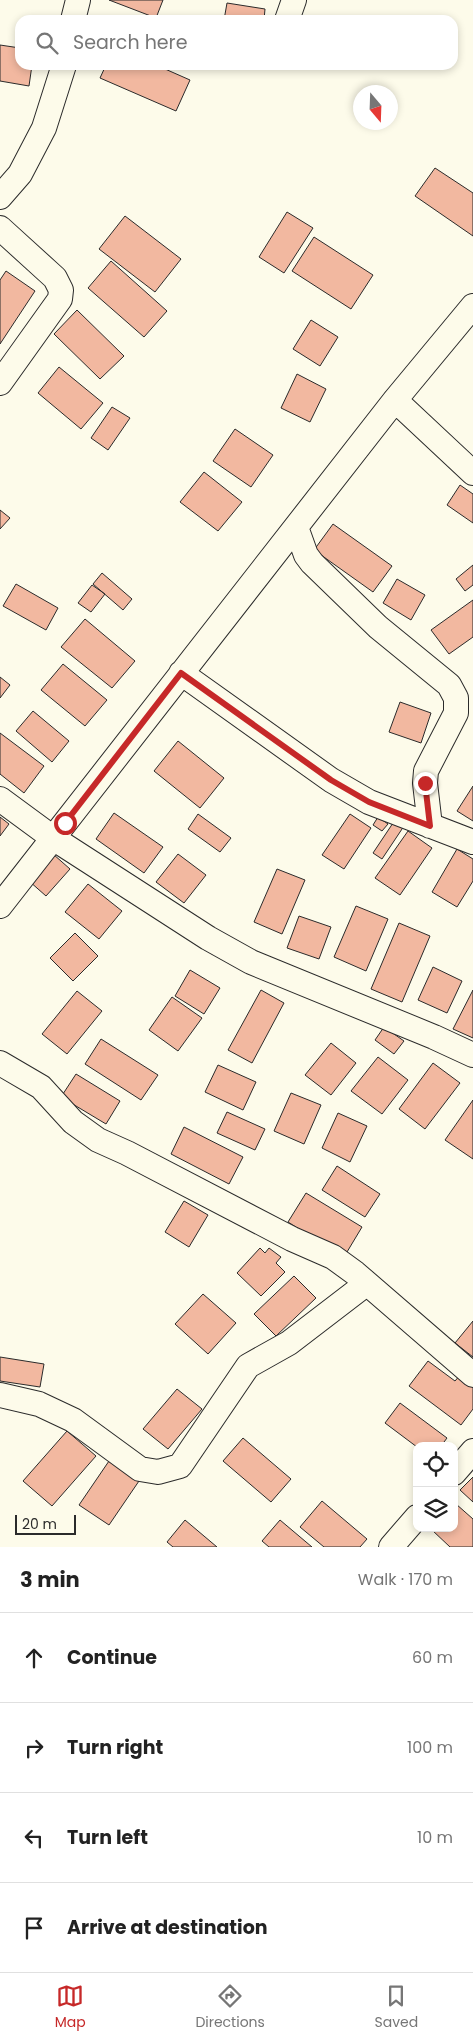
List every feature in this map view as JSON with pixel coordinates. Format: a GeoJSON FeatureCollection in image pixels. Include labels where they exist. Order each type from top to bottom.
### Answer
{"type":"FeatureCollection","features":[{"type":"Feature","properties":{"kind":"street"},"geometry":{"type":"LineString","coordinates":[[74,15],[78,0]]}},
{"type":"Feature","properties":{"kind":"street"},"geometry":{"type":"LineString","coordinates":[[289,15],[294,0]]}},
{"type":"Feature","properties":{"kind":"street"},"geometry":{"type":"LineString","coordinates":[[0,197],[20,174],[44,128],[62,70]]}},
{"type":"Feature","properties":{"kind":"street"},"geometry":{"type":"LineString","coordinates":[[0,228],[56,278],[61,290],[60,299],[0,383]]}},
{"type":"Feature","properties":{"kind":"street"},"geometry":{"type":"LineString","coordinates":[[0,906],[395,400],[473,306]]}},
{"type":"Feature","properties":{"kind":"street"},"geometry":{"type":"LineString","coordinates":[[395,400],[473,473]]}},
{"type":"Feature","properties":{"kind":"street"},"geometry":{"type":"LineString","coordinates":[[296,527],[306,555],[312,563],[378,627],[449,685],[456,698],[456,713],[426,772],[425,783],[430,826]]}},
{"type":"Feature","properties":{"kind":"street"},"geometry":{"type":"LineString","coordinates":[[181,673],[331,780],[369,802],[473,842]]}},
{"type":"Feature","properties":{"kind":"street"},"geometry":{"type":"LineString","coordinates":[[0,798],[53,838],[208,938],[251,962],[434,1037],[473,1055]]}},
{"type":"Feature","properties":{"kind":"street"},"geometry":{"type":"LineString","coordinates":[[0,1063],[41,1087],[73,1122],[98,1140],[127,1153],[292,1239],[332,1257],[473,1375]]}},
{"type":"Feature","properties":{"kind":"street"},"geometry":{"type":"LineString","coordinates":[[0,1395],[39,1404],[73,1420],[140,1469],[158,1472],[180,1466],[248,1366],[289,1343],[366,1284]]}},
{"type":"Feature","properties":{"kind":"street"},"geometry":{"type":"LineString","coordinates":[[458,1468],[473,1451]]}},
{"type":"Feature","properties":{"kind":"street"},"geometry":{"type":"LineString","coordinates":[[391,1547],[413,1522]]}},
{"type":"Feature","properties":{"kind":"building"},"geometry":{"type":"Polygon","coordinates":[[[109,0],[163,0],[157,15],[148,15],[109,0]]]}},
{"type":"Feature","properties":{"kind":"building"},"geometry":{"type":"Polygon","coordinates":[[[227,3],[265,9],[264,15],[225,15],[227,3]]]}},
{"type":"Feature","properties":{"kind":"building"},"geometry":{"type":"Polygon","coordinates":[[[0,45],[15,47],[15,70],[31,70],[29,86],[0,81],[0,45]]]}},
{"type":"Feature","properties":{"kind":"building"},"geometry":{"type":"Polygon","coordinates":[[[104,70],[167,70],[190,80],[176,111],[100,78],[104,70]]]}},
{"type":"Feature","properties":{"kind":"building"},"geometry":{"type":"Polygon","coordinates":[[[435,168],[473,193],[473,236],[415,196],[435,168]]]}},
{"type":"Feature","properties":{"kind":"building"},"geometry":{"type":"Polygon","coordinates":[[[287,212],[313,228],[284,273],[259,257],[287,212]]]}},
{"type":"Feature","properties":{"kind":"building"},"geometry":{"type":"Polygon","coordinates":[[[125,216],[181,259],[155,292],[99,249],[125,216]]]}},
{"type":"Feature","properties":{"kind":"building"},"geometry":{"type":"Polygon","coordinates":[[[314,237],[373,275],[351,309],[292,271],[314,237]]]}},
{"type":"Feature","properties":{"kind":"building"},"geometry":{"type":"Polygon","coordinates":[[[111,261],[167,311],[144,337],[88,288],[111,261]]]}},
{"type":"Feature","properties":{"kind":"building"},"geometry":{"type":"Polygon","coordinates":[[[6,271],[35,291],[0,344],[0,280],[6,271]]]}},
{"type":"Feature","properties":{"kind":"building"},"geometry":{"type":"Polygon","coordinates":[[[77,310],[124,356],[100,379],[54,334],[77,310]]]}},
{"type":"Feature","properties":{"kind":"building"},"geometry":{"type":"Polygon","coordinates":[[[311,320],[338,337],[320,366],[293,349],[311,320]]]}},
{"type":"Feature","properties":{"kind":"building"},"geometry":{"type":"Polygon","coordinates":[[[59,367],[103,403],[81,429],[38,393],[59,367]]]}},
{"type":"Feature","properties":{"kind":"building"},"geometry":{"type":"Polygon","coordinates":[[[297,374],[326,389],[310,422],[281,408],[297,374]]]}},
{"type":"Feature","properties":{"kind":"building"},"geometry":{"type":"Polygon","coordinates":[[[112,407],[130,418],[108,450],[91,438],[112,407]]]}},
{"type":"Feature","properties":{"kind":"building"},"geometry":{"type":"Polygon","coordinates":[[[235,429],[273,455],[251,487],[213,461],[235,429]]]}},
{"type":"Feature","properties":{"kind":"building"},"geometry":{"type":"Polygon","coordinates":[[[204,472],[242,502],[218,531],[180,502],[204,472]]]}},
{"type":"Feature","properties":{"kind":"building"},"geometry":{"type":"Polygon","coordinates":[[[460,485],[473,494],[473,523],[447,505],[460,485]]]}},
{"type":"Feature","properties":{"kind":"building"},"geometry":{"type":"Polygon","coordinates":[[[0,510],[10,518],[0,529],[0,510]]]}},
{"type":"Feature","properties":{"kind":"building"},"geometry":{"type":"Polygon","coordinates":[[[333,524],[392,566],[373,592],[314,550],[333,524]]]}},
{"type":"Feature","properties":{"kind":"building"},"geometry":{"type":"Polygon","coordinates":[[[473,565],[473,585],[465,591],[456,579],[473,565]]]}},
{"type":"Feature","properties":{"kind":"building"},"geometry":{"type":"Polygon","coordinates":[[[102,573],[132,599],[123,610],[93,584],[102,573]]]}},
{"type":"Feature","properties":{"kind":"building"},"geometry":{"type":"Polygon","coordinates":[[[397,579],[425,595],[411,620],[383,603],[397,579]]]}},
{"type":"Feature","properties":{"kind":"building"},"geometry":{"type":"Polygon","coordinates":[[[16,584],[58,608],[46,630],[3,606],[16,584]]]}},
{"type":"Feature","properties":{"kind":"building"},"geometry":{"type":"Polygon","coordinates":[[[92,585],[105,594],[91,612],[78,603],[92,585]]]}},
{"type":"Feature","properties":{"kind":"building"},"geometry":{"type":"Polygon","coordinates":[[[473,600],[473,637],[449,654],[431,630],[473,600]]]}},
{"type":"Feature","properties":{"kind":"building"},"geometry":{"type":"Polygon","coordinates":[[[85,619],[135,661],[112,688],[61,647],[85,619]]]}},
{"type":"Feature","properties":{"kind":"building"},"geometry":{"type":"Polygon","coordinates":[[[63,664],[107,700],[85,726],[41,690],[63,664]]]}},
{"type":"Feature","properties":{"kind":"building"},"geometry":{"type":"Polygon","coordinates":[[[0,677],[10,685],[0,698],[0,677]]]}},
{"type":"Feature","properties":{"kind":"building"},"geometry":{"type":"Polygon","coordinates":[[[400,702],[431,713],[421,743],[389,732],[400,702]]]}},
{"type":"Feature","properties":{"kind":"building"},"geometry":{"type":"Polygon","coordinates":[[[33,711],[69,741],[52,762],[16,731],[33,711]]]}},
{"type":"Feature","properties":{"kind":"building"},"geometry":{"type":"Polygon","coordinates":[[[0,733],[44,766],[24,793],[0,774],[0,733]]]}},
{"type":"Feature","properties":{"kind":"building"},"geometry":{"type":"Polygon","coordinates":[[[178,741],[224,778],[200,808],[154,771],[178,741]]]}},
{"type":"Feature","properties":{"kind":"building"},"geometry":{"type":"Polygon","coordinates":[[[473,786],[473,821],[457,811],[473,786]]]}},
{"type":"Feature","properties":{"kind":"building"},"geometry":{"type":"Polygon","coordinates":[[[114,813],[163,847],[144,873],[96,839],[114,813]]]}},
{"type":"Feature","properties":{"kind":"building"},"geometry":{"type":"Polygon","coordinates":[[[198,814],[231,838],[220,852],[188,829],[198,814]]]}},
{"type":"Feature","properties":{"kind":"building"},"geometry":{"type":"Polygon","coordinates":[[[350,814],[371,828],[344,869],[322,855],[350,814]]]}},
{"type":"Feature","properties":{"kind":"building"},"geometry":{"type":"Polygon","coordinates":[[[0,817],[9,824],[0,836],[0,817]]]}},
{"type":"Feature","properties":{"kind":"building"},"geometry":{"type":"Polygon","coordinates":[[[378,817],[388,824],[382,831],[373,825],[378,817]]]}},
{"type":"Feature","properties":{"kind":"building"},"geometry":{"type":"Polygon","coordinates":[[[395,820],[404,826],[382,859],[373,853],[395,820]]]}},
{"type":"Feature","properties":{"kind":"building"},"geometry":{"type":"Polygon","coordinates":[[[408,831],[432,848],[400,895],[375,878],[408,831]]]}},
{"type":"Feature","properties":{"kind":"building"},"geometry":{"type":"Polygon","coordinates":[[[457,849],[473,859],[473,881],[457,907],[432,892],[457,849]]]}},
{"type":"Feature","properties":{"kind":"building"},"geometry":{"type":"Polygon","coordinates":[[[53,854],[70,869],[46,896],[29,881],[53,854]]]}},
{"type":"Feature","properties":{"kind":"building"},"geometry":{"type":"Polygon","coordinates":[[[178,854],[206,875],[184,903],[156,882],[178,854]]]}},
{"type":"Feature","properties":{"kind":"building"},"geometry":{"type":"Polygon","coordinates":[[[277,869],[305,880],[282,934],[254,922],[277,869]]]}},
{"type":"Feature","properties":{"kind":"building"},"geometry":{"type":"Polygon","coordinates":[[[88,884],[122,911],[99,939],[65,912],[88,884]]]}},
{"type":"Feature","properties":{"kind":"building"},"geometry":{"type":"Polygon","coordinates":[[[356,906],[388,919],[366,971],[334,957],[356,906]]]}},
{"type":"Feature","properties":{"kind":"building"},"geometry":{"type":"Polygon","coordinates":[[[299,916],[331,927],[319,959],[287,948],[299,916]]]}},
{"type":"Feature","properties":{"kind":"building"},"geometry":{"type":"Polygon","coordinates":[[[399,923],[430,936],[402,1002],[371,989],[399,923]]]}},
{"type":"Feature","properties":{"kind":"building"},"geometry":{"type":"Polygon","coordinates":[[[75,933],[98,956],[73,981],[50,958],[75,933]]]}},
{"type":"Feature","properties":{"kind":"building"},"geometry":{"type":"Polygon","coordinates":[[[433,967],[462,981],[447,1013],[418,1000],[433,967]]]}},
{"type":"Feature","properties":{"kind":"building"},"geometry":{"type":"Polygon","coordinates":[[[190,970],[220,988],[204,1014],[175,996],[190,970]]]}},
{"type":"Feature","properties":{"kind":"building"},"geometry":{"type":"Polygon","coordinates":[[[261,990],[284,1003],[252,1063],[228,1050],[261,990]]]}},
{"type":"Feature","properties":{"kind":"building"},"geometry":{"type":"Polygon","coordinates":[[[473,990],[473,1038],[453,1029],[473,990]]]}},
{"type":"Feature","properties":{"kind":"building"},"geometry":{"type":"Polygon","coordinates":[[[77,991],[102,1011],[67,1054],[42,1034],[77,991]]]}},
{"type":"Feature","properties":{"kind":"building"},"geometry":{"type":"Polygon","coordinates":[[[172,997],[202,1018],[178,1051],[149,1030],[172,997]]]}},
{"type":"Feature","properties":{"kind":"building"},"geometry":{"type":"Polygon","coordinates":[[[384,1027],[404,1041],[394,1054],[375,1040],[384,1027]]]}},
{"type":"Feature","properties":{"kind":"building"},"geometry":{"type":"Polygon","coordinates":[[[101,1039],[158,1075],[141,1100],[85,1064],[101,1039]]]}},
{"type":"Feature","properties":{"kind":"building"},"geometry":{"type":"Polygon","coordinates":[[[331,1043],[356,1063],[331,1095],[305,1075],[331,1043]]]}},
{"type":"Feature","properties":{"kind":"building"},"geometry":{"type":"Polygon","coordinates":[[[378,1057],[408,1080],[382,1114],[351,1091],[378,1057]]]}},
{"type":"Feature","properties":{"kind":"building"},"geometry":{"type":"Polygon","coordinates":[[[433,1063],[460,1083],[425,1129],[399,1109],[433,1063]]]}},
{"type":"Feature","properties":{"kind":"building"},"geometry":{"type":"Polygon","coordinates":[[[218,1065],[256,1082],[243,1110],[205,1092],[218,1065]]]}},
{"type":"Feature","properties":{"kind":"building"},"geometry":{"type":"Polygon","coordinates":[[[76,1074],[120,1101],[106,1124],[61,1097],[76,1074]]]}},
{"type":"Feature","properties":{"kind":"building"},"geometry":{"type":"Polygon","coordinates":[[[291,1093],[321,1105],[304,1144],[274,1131],[291,1093]]]}},
{"type":"Feature","properties":{"kind":"building"},"geometry":{"type":"Polygon","coordinates":[[[473,1100],[473,1159],[445,1140],[473,1100]]]}},
{"type":"Feature","properties":{"kind":"building"},"geometry":{"type":"Polygon","coordinates":[[[227,1112],[265,1129],[255,1150],[217,1133],[227,1112]]]}},
{"type":"Feature","properties":{"kind":"building"},"geometry":{"type":"Polygon","coordinates":[[[338,1113],[367,1126],[350,1162],[322,1148],[338,1113]]]}},
{"type":"Feature","properties":{"kind":"building"},"geometry":{"type":"Polygon","coordinates":[[[184,1127],[243,1157],[229,1184],[171,1154],[184,1127]]]}},
{"type":"Feature","properties":{"kind":"building"},"geometry":{"type":"Polygon","coordinates":[[[337,1166],[380,1194],[365,1217],[322,1190],[337,1166]]]}},
{"type":"Feature","properties":{"kind":"building"},"geometry":{"type":"Polygon","coordinates":[[[306,1193],[362,1227],[344,1257],[288,1222],[306,1193]]]}},
{"type":"Feature","properties":{"kind":"building"},"geometry":{"type":"Polygon","coordinates":[[[184,1201],[208,1215],[189,1247],[165,1232],[184,1201]]]}},
{"type":"Feature","properties":{"kind":"building"},"geometry":{"type":"Polygon","coordinates":[[[260,1248],[265,1253],[269,1248],[281,1257],[276,1263],[285,1272],[261,1296],[237,1273],[260,1248]]]}},
{"type":"Feature","properties":{"kind":"building"},"geometry":{"type":"Polygon","coordinates":[[[294,1276],[316,1298],[276,1336],[254,1314],[294,1276]]]}},
{"type":"Feature","properties":{"kind":"building"},"geometry":{"type":"Polygon","coordinates":[[[203,1294],[236,1323],[208,1354],[175,1324],[203,1294]]]}},
{"type":"Feature","properties":{"kind":"building"},"geometry":{"type":"Polygon","coordinates":[[[473,1321],[473,1357],[455,1343],[473,1321]]]}},
{"type":"Feature","properties":{"kind":"building"},"geometry":{"type":"Polygon","coordinates":[[[0,1357],[44,1364],[40,1387],[0,1381],[0,1357]]]}},
{"type":"Feature","properties":{"kind":"building"},"geometry":{"type":"Polygon","coordinates":[[[428,1361],[455,1381],[461,1374],[473,1384],[473,1409],[461,1425],[409,1386],[428,1361]]]}},
{"type":"Feature","properties":{"kind":"building"},"geometry":{"type":"Polygon","coordinates":[[[177,1389],[202,1409],[168,1449],[143,1429],[177,1389]]]}},
{"type":"Feature","properties":{"kind":"building"},"geometry":{"type":"Polygon","coordinates":[[[400,1403],[447,1438],[444,1442],[413,1442],[413,1444],[385,1423],[400,1403]]]}},
{"type":"Feature","properties":{"kind":"building"},"geometry":{"type":"Polygon","coordinates":[[[67,1431],[96,1456],[52,1506],[23,1481],[67,1431]]]}},
{"type":"Feature","properties":{"kind":"building"},"geometry":{"type":"Polygon","coordinates":[[[243,1438],[291,1479],[271,1502],[223,1461],[243,1438]]]}},
{"type":"Feature","properties":{"kind":"building"},"geometry":{"type":"Polygon","coordinates":[[[109,1461],[139,1481],[109,1525],[79,1505],[109,1461]]]}},
{"type":"Feature","properties":{"kind":"building"},"geometry":{"type":"Polygon","coordinates":[[[473,1477],[473,1502],[460,1490],[473,1477]]]}},
{"type":"Feature","properties":{"kind":"building"},"geometry":{"type":"Polygon","coordinates":[[[322,1501],[367,1539],[360,1547],[324,1547],[300,1527],[322,1501]]]}},
{"type":"Feature","properties":{"kind":"building"},"geometry":{"type":"Polygon","coordinates":[[[458,1506],[473,1519],[473,1547],[450,1547],[434,1532],[458,1532],[458,1506]]]}},
{"type":"Feature","properties":{"kind":"building"},"geometry":{"type":"Polygon","coordinates":[[[185,1520],[217,1547],[173,1547],[167,1542],[185,1520]]]}},
{"type":"Feature","properties":{"kind":"building"},"geometry":{"type":"Polygon","coordinates":[[[280,1520],[312,1547],[269,1547],[262,1541],[280,1520]]]}},
{"type":"Feature","properties":{"kind":"route"},"geometry":{"type":"LineString","coordinates":[[65,823],[181,673],[331,780],[369,802],[430,826],[425,783]]}}]}
